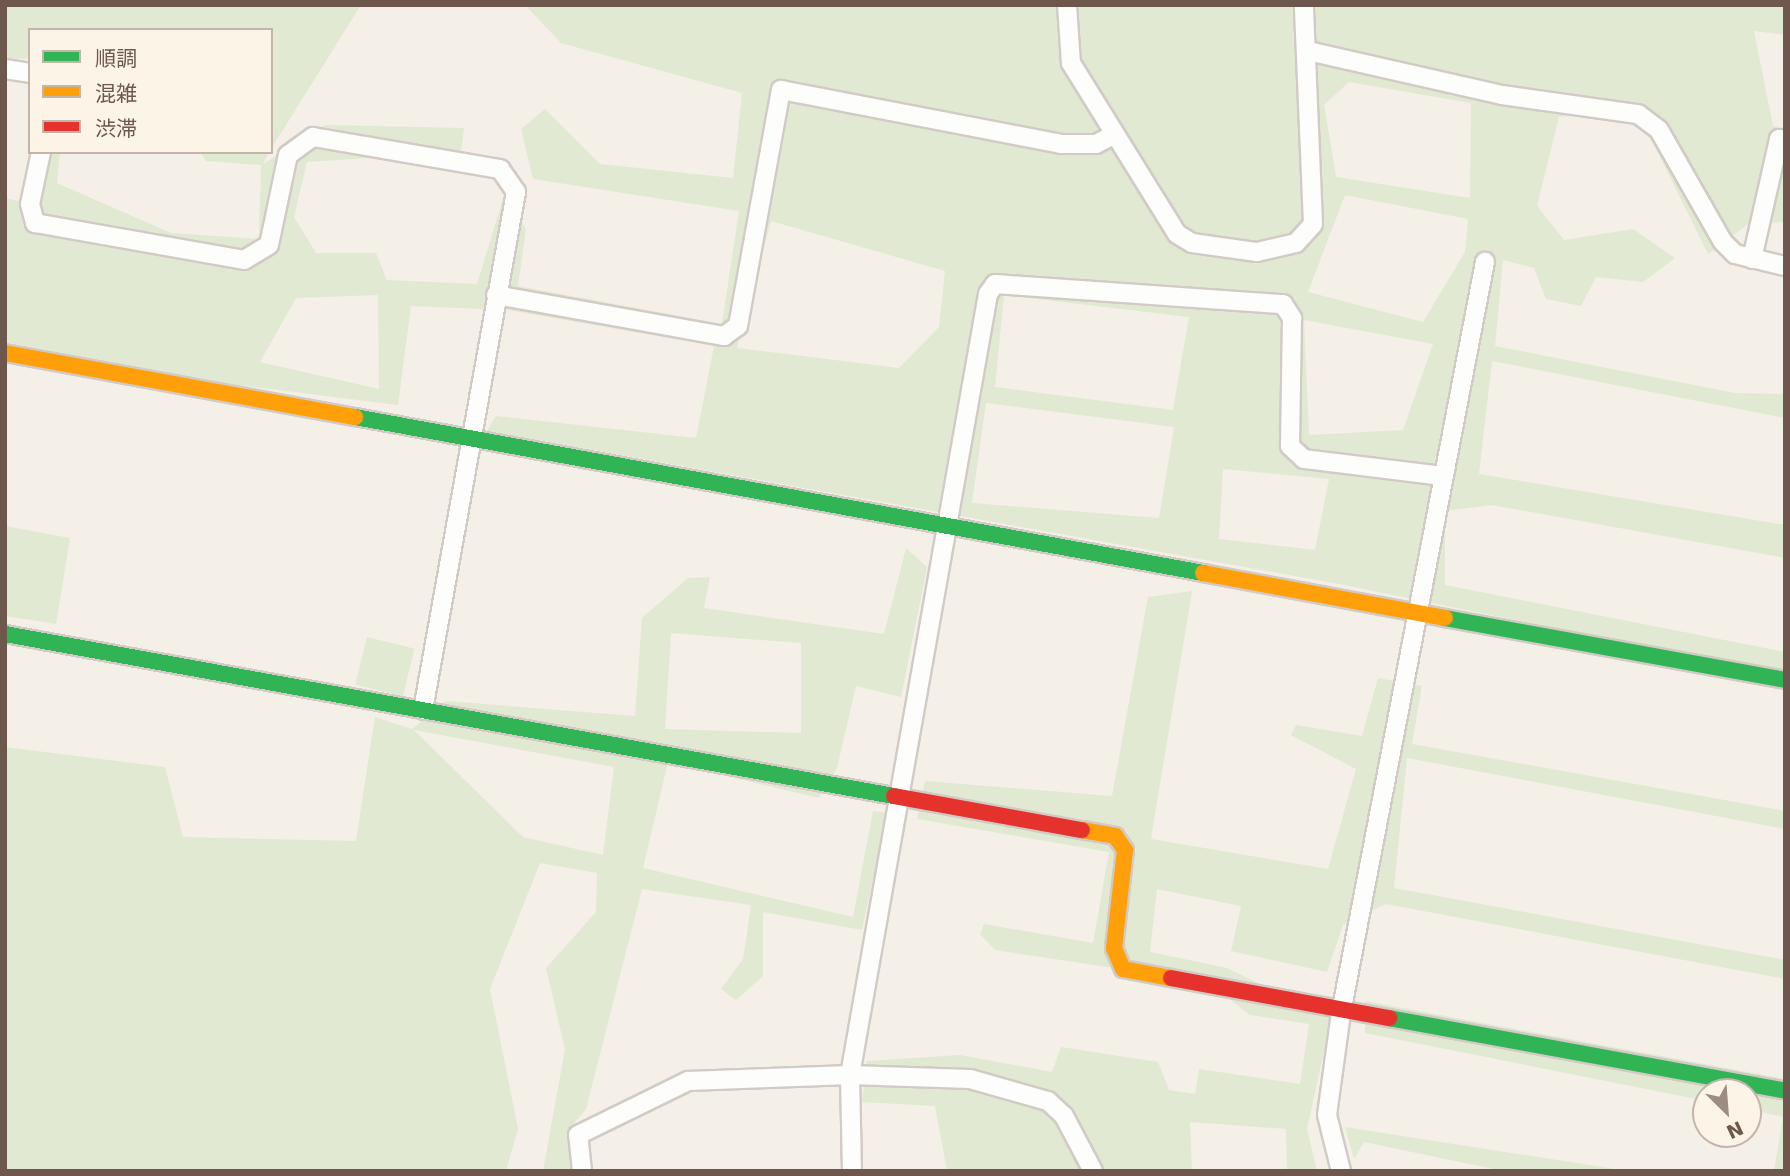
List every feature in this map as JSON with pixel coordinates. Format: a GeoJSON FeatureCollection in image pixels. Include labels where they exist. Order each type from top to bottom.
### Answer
{"type":"FeatureCollection","features":[{"type":"Feature","properties":{"kind":"street"},"geometry":{"type":"LineString","coordinates":[[1067,5],[1071,63],[1112,136],[1184,239],[1257,252],[1296,243],[1313,224],[1308,51],[1304,5]]}},
{"type":"Feature","properties":{"kind":"street"},"geometry":{"type":"LineString","coordinates":[[1308,51],[1502,95],[1638,114],[1659,130],[1723,242],[1752,259],[1785,267]]}},
{"type":"Feature","properties":{"kind":"street"},"geometry":{"type":"LineString","coordinates":[[5,69],[28,73]]}},
{"type":"Feature","properties":{"kind":"street"},"geometry":{"type":"LineString","coordinates":[[496,295],[724,337],[738,326],[781,90],[1061,144],[1096,144],[1112,136]]}},
{"type":"Feature","properties":{"kind":"street"},"geometry":{"type":"LineString","coordinates":[[41,154],[30,204],[35,223],[244,260],[268,245],[288,155],[313,137],[500,169],[516,192],[469,438],[423,710]]}},
{"type":"Feature","properties":{"kind":"street"},"geometry":{"type":"LineString","coordinates":[[1752,259],[1779,139],[1785,140]]}},
{"type":"Feature","properties":{"kind":"street"},"geometry":{"type":"LineString","coordinates":[[1341,1171],[1327,1115],[1341,1013],[1415,612],[1485,262]]}},
{"type":"Feature","properties":{"kind":"street"},"geometry":{"type":"LineString","coordinates":[[852,1171],[850,1075],[988,294],[1008,281],[1283,304],[1292,318],[1290,446],[1304,459],[1442,476]]}},
{"type":"Feature","properties":{"kind":"street"},"geometry":{"type":"LineString","coordinates":[[5,354],[1785,680]]}},
{"type":"Feature","properties":{"kind":"street"},"geometry":{"type":"LineString","coordinates":[[5,634],[1115,835],[1125,850],[1114,948],[1123,969],[1341,1013],[1785,1091]]}},
{"type":"Feature","properties":{"kind":"street"},"geometry":{"type":"LineString","coordinates":[[582,1171],[578,1135],[688,1081],[850,1075],[970,1079],[1048,1101],[1064,1116],[1093,1171]]}},
{"type":"Feature","properties":{"kind":"green space"},"geometry":{"type":"Polygon","coordinates":[[[5,5],[361,5],[273,146],[273,28],[28,28],[28,59],[5,58],[5,5]]]}},
{"type":"Feature","properties":{"kind":"green space"},"geometry":{"type":"Polygon","coordinates":[[[525,5],[1785,5],[1785,35],[1754,31],[1773,126],[1785,128],[1783,222],[1748,224],[1708,254],[1637,110],[1559,117],[1537,206],[1564,240],[1633,229],[1675,258],[1643,282],[1596,277],[1581,306],[1546,299],[1534,268],[1503,260],[1495,346],[1735,393],[1785,394],[1785,418],[1492,361],[1479,474],[1785,525],[1785,558],[1492,505],[1445,511],[1445,585],[1785,652],[1785,675],[1339,584],[487,431],[496,416],[696,438],[714,346],[508,310],[411,306],[398,405],[229,384],[5,342],[5,198],[23,202],[31,154],[60,154],[57,183],[171,233],[259,239],[261,165],[206,161],[201,154],[268,154],[263,164],[326,125],[464,128],[461,152],[307,162],[294,217],[316,253],[376,253],[387,280],[477,284],[503,199],[526,229],[518,286],[722,324],[739,211],[533,179],[521,129],[545,109],[600,164],[733,178],[742,93],[561,43],[525,5]],[[1349,82],[1324,105],[1336,177],[1470,198],[1471,103],[1349,82]],[[1345,195],[1308,292],[1423,322],[1465,252],[1468,219],[1345,195]],[[771,221],[737,348],[899,368],[939,327],[945,271],[771,221]],[[378,295],[296,298],[260,362],[379,389],[378,295]],[[1004,295],[995,387],[1173,410],[1189,317],[1004,295]],[[1304,320],[1309,435],[1403,430],[1433,344],[1304,320]],[[986,403],[972,503],[1159,518],[1174,427],[986,403]],[[1223,469],[1219,539],[1315,550],[1329,479],[1223,469]]]}},
{"type":"Feature","properties":{"kind":"green space"},"geometry":{"type":"Polygon","coordinates":[[[5,526],[70,538],[56,624],[5,616],[5,526]]]}},
{"type":"Feature","properties":{"kind":"green space"},"geometry":{"type":"Polygon","coordinates":[[[906,548],[927,567],[901,697],[856,686],[837,768],[819,798],[668,762],[643,868],[853,917],[873,811],[887,813],[862,930],[763,912],[763,976],[736,1000],[721,989],[743,959],[751,905],[642,889],[586,1109],[567,1132],[573,1171],[543,1171],[565,1049],[546,968],[596,912],[597,873],[540,863],[490,989],[518,1129],[506,1171],[5,1171],[5,747],[165,767],[183,837],[356,841],[375,717],[412,729],[446,701],[635,716],[642,618],[688,578],[710,577],[704,608],[884,634],[906,548]],[[671,633],[665,729],[801,733],[801,643],[671,633]],[[414,730],[523,837],[603,855],[614,767],[414,730]]]}},
{"type":"Feature","properties":{"kind":"green space"},"geometry":{"type":"Polygon","coordinates":[[[1192,591],[1151,839],[1328,869],[1356,769],[1291,735],[1296,725],[1362,736],[1378,678],[1422,686],[1412,744],[1785,811],[1785,829],[1407,758],[1394,888],[1785,960],[1785,979],[1386,904],[1343,925],[1327,972],[1231,951],[1241,906],[1157,889],[1150,952],[1227,968],[1331,1019],[1307,1129],[1317,1171],[1287,1171],[1286,1129],[1190,1122],[1192,1171],[947,1171],[935,1106],[862,1102],[867,1061],[960,1055],[1052,1072],[1061,1047],[1158,1062],[1169,1090],[1195,1094],[1199,1069],[1300,1084],[1309,1024],[1250,1015],[1207,982],[995,950],[980,934],[984,924],[1093,943],[1109,852],[917,819],[925,781],[1112,796],[1148,597],[1192,591]]]}},
{"type":"Feature","properties":{"kind":"green space"},"geometry":{"type":"Polygon","coordinates":[[[367,637],[415,649],[403,696],[355,685],[367,637]]]}},
{"type":"Feature","properties":{"kind":"green space"},"geometry":{"type":"Polygon","coordinates":[[[1365,1001],[1785,1079],[1785,1171],[1774,1171],[1783,1117],[1762,1112],[1762,1078],[1692,1078],[1692,1098],[1365,1033],[1365,1001]]]}},
{"type":"Feature","properties":{"kind":"green space"},"geometry":{"type":"Polygon","coordinates":[[[1345,1127],[1628,1171],[1503,1171],[1364,1142],[1354,1159],[1345,1127]]]}},
{"type":"Feature","properties":{"kind":"traffic: fast"},"geometry":{"type":"LineString","coordinates":[[355,417],[1203,573]]}},
{"type":"Feature","properties":{"kind":"traffic: fast"},"geometry":{"type":"LineString","coordinates":[[1445,618],[1785,680]]}},
{"type":"Feature","properties":{"kind":"traffic: fast"},"geometry":{"type":"LineString","coordinates":[[5,634],[894,796]]}},
{"type":"Feature","properties":{"kind":"traffic: fast"},"geometry":{"type":"LineString","coordinates":[[1389,1018],[1785,1091]]}},
{"type":"Feature","properties":{"kind":"traffic: slow"},"geometry":{"type":"LineString","coordinates":[[5,353],[355,417]]}},
{"type":"Feature","properties":{"kind":"traffic: slow"},"geometry":{"type":"LineString","coordinates":[[1203,573],[1445,618]]}},
{"type":"Feature","properties":{"kind":"traffic: slow"},"geometry":{"type":"LineString","coordinates":[[1082,830],[1115,836],[1125,850],[1114,948],[1123,969],[1171,978]]}},
{"type":"Feature","properties":{"kind":"traffic: jam"},"geometry":{"type":"LineString","coordinates":[[894,796],[1082,830]]}},
{"type":"Feature","properties":{"kind":"traffic: jam"},"geometry":{"type":"LineString","coordinates":[[1171,978],[1389,1018]]}}]}
